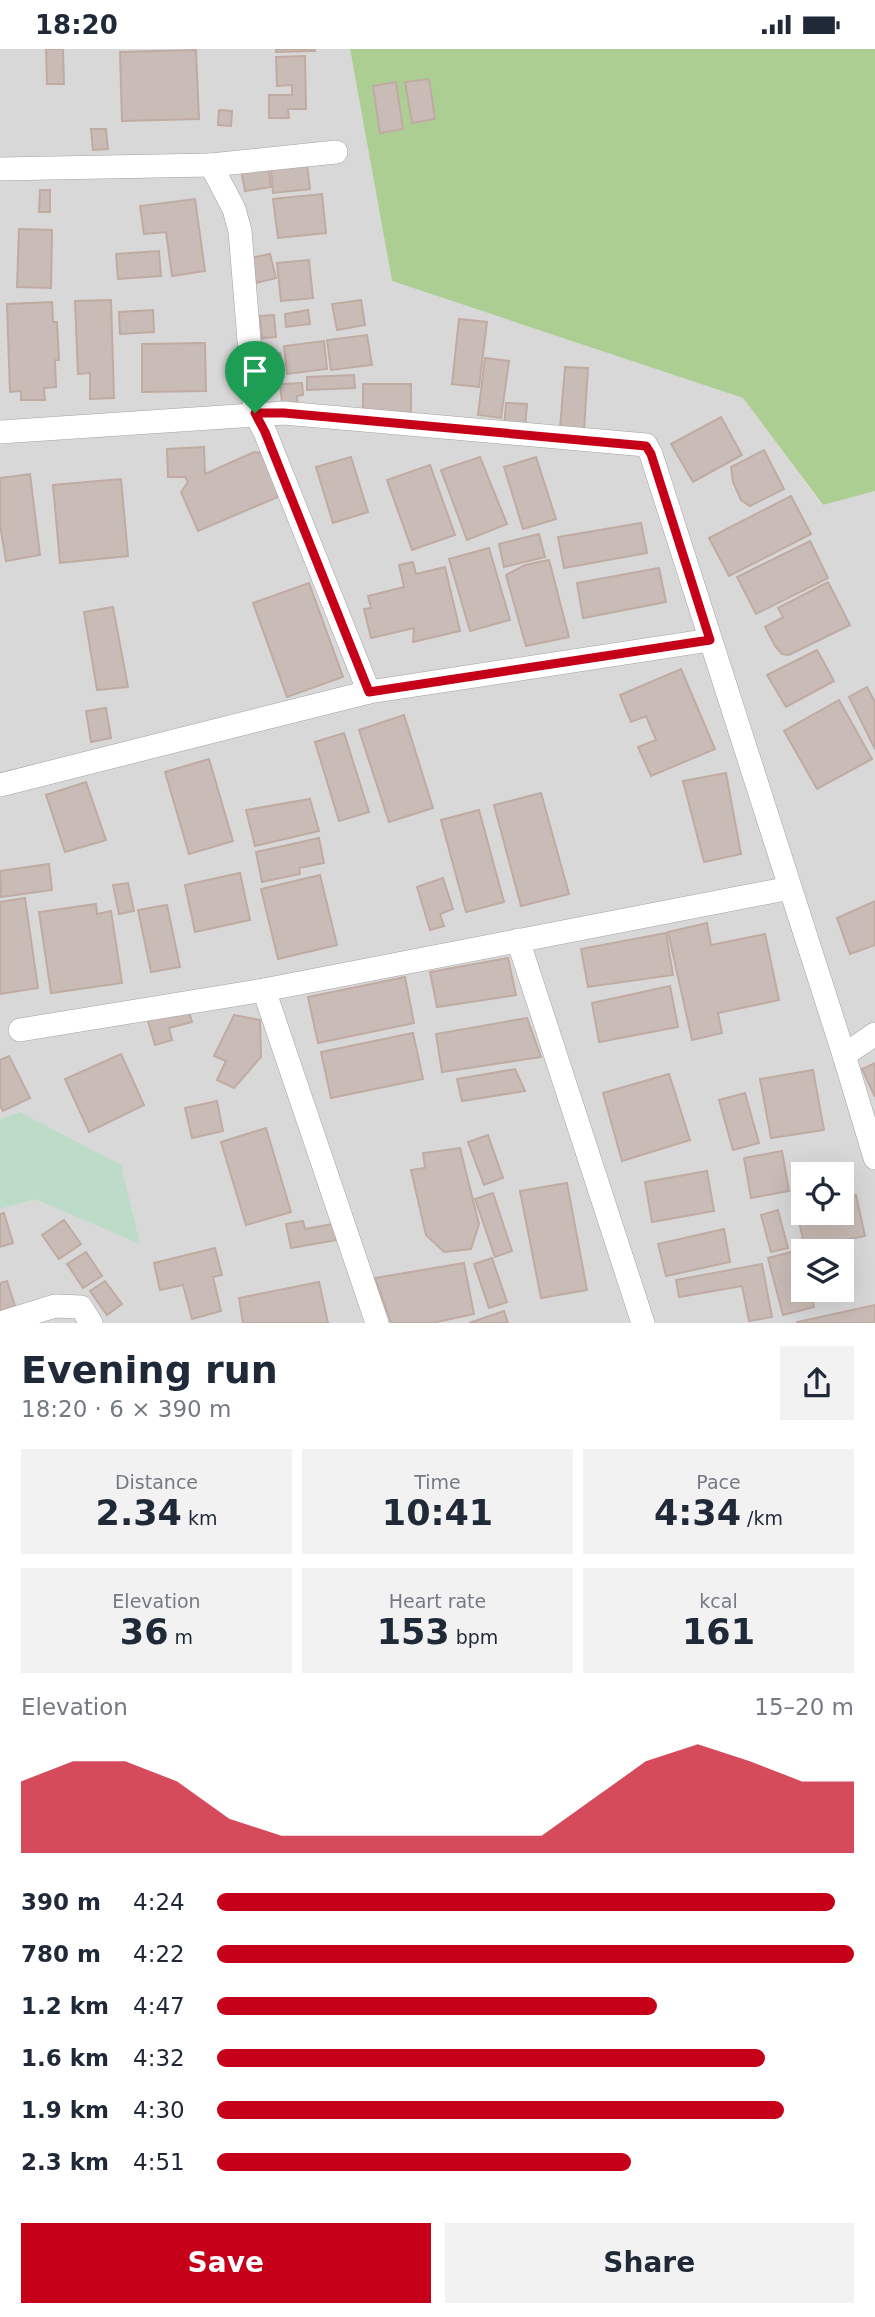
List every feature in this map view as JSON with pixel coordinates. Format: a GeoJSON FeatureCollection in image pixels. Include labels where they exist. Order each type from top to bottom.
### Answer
{"type":"FeatureCollection","features":[{"type":"Feature","properties":{"kind":"street"},"geometry":{"type":"LineString","coordinates":[[0,169],[211,165],[336,152]]}},
{"type":"Feature","properties":{"kind":"street"},"geometry":{"type":"LineString","coordinates":[[211,165],[234,209],[240,231],[255,413],[369,692]]}},
{"type":"Feature","properties":{"kind":"street"},"geometry":{"type":"LineString","coordinates":[[0,432],[284,413],[646,446],[651,454],[845,1055],[875,1158]]}},
{"type":"Feature","properties":{"kind":"street"},"geometry":{"type":"LineString","coordinates":[[0,785],[369,692],[710,640]]}},
{"type":"Feature","properties":{"kind":"street"},"geometry":{"type":"LineString","coordinates":[[20,1030],[264,990],[790,888]]}},
{"type":"Feature","properties":{"kind":"street"},"geometry":{"type":"LineString","coordinates":[[518,940],[643,1323]]}},
{"type":"Feature","properties":{"kind":"street"},"geometry":{"type":"LineString","coordinates":[[264,990],[377,1323]]}},
{"type":"Feature","properties":{"kind":"street"},"geometry":{"type":"LineString","coordinates":[[845,1055],[875,1034]]}},
{"type":"Feature","properties":{"kind":"street"},"geometry":{"type":"LineString","coordinates":[[0,1323],[55,1306],[81,1307],[91,1323]]}},
{"type":"Feature","properties":{"kind":"shaded area"},"geometry":{"type":"Polygon","coordinates":[[[0,49],[350,49],[392,281],[743,398],[822,505],[875,491],[875,1323],[0,1323],[0,49]]]}},
{"type":"Feature","properties":{"kind":"green space"},"geometry":{"type":"Polygon","coordinates":[[[350,49],[875,49],[875,491],[823,505],[743,398],[392,281],[350,49]]]}},
{"type":"Feature","properties":{"kind":"green space"},"geometry":{"type":"Polygon","coordinates":[[[20,1112],[121,1165],[140,1244],[35,1199],[0,1209],[0,1119],[20,1112]]]}},
{"type":"Feature","properties":{"kind":"building"},"geometry":{"type":"Polygon","coordinates":[[[46,49],[63,49],[64,84],[47,84],[46,49]]]}},
{"type":"Feature","properties":{"kind":"building"},"geometry":{"type":"Polygon","coordinates":[[[276,49],[315,49],[315,51],[276,52],[276,49]]]}},
{"type":"Feature","properties":{"kind":"building"},"geometry":{"type":"Polygon","coordinates":[[[196,50],[199,119],[122,121],[120,52],[196,50]]]}},
{"type":"Feature","properties":{"kind":"building"},"geometry":{"type":"Polygon","coordinates":[[[305,56],[306,109],[288,109],[289,118],[269,118],[269,95],[292,95],[292,85],[277,86],[276,57],[305,56]]]}},
{"type":"Feature","properties":{"kind":"building"},"geometry":{"type":"Polygon","coordinates":[[[429,79],[435,119],[412,123],[405,82],[429,79]]]}},
{"type":"Feature","properties":{"kind":"building"},"geometry":{"type":"Polygon","coordinates":[[[396,82],[403,129],[380,133],[373,86],[396,82]]]}},
{"type":"Feature","properties":{"kind":"building"},"geometry":{"type":"Polygon","coordinates":[[[219,110],[232,111],[231,126],[218,125],[219,110]]]}},
{"type":"Feature","properties":{"kind":"building"},"geometry":{"type":"Polygon","coordinates":[[[91,129],[106,129],[108,149],[93,150],[91,129]]]}},
{"type":"Feature","properties":{"kind":"building"},"geometry":{"type":"Polygon","coordinates":[[[307,164],[310,189],[273,193],[271,168],[307,164]]]}},
{"type":"Feature","properties":{"kind":"building"},"geometry":{"type":"Polygon","coordinates":[[[268,166],[271,187],[245,191],[241,170],[268,166]]]}},
{"type":"Feature","properties":{"kind":"building"},"geometry":{"type":"Polygon","coordinates":[[[40,190],[50,190],[50,212],[39,212],[40,190]]]}},
{"type":"Feature","properties":{"kind":"building"},"geometry":{"type":"Polygon","coordinates":[[[322,194],[326,233],[278,238],[273,199],[322,194]]]}},
{"type":"Feature","properties":{"kind":"building"},"geometry":{"type":"Polygon","coordinates":[[[195,199],[205,271],[172,276],[166,232],[144,234],[140,206],[195,199]]]}},
{"type":"Feature","properties":{"kind":"building"},"geometry":{"type":"Polygon","coordinates":[[[19,229],[52,230],[51,288],[17,287],[19,229]]]}},
{"type":"Feature","properties":{"kind":"building"},"geometry":{"type":"Polygon","coordinates":[[[159,251],[161,276],[118,279],[116,254],[159,251]]]}},
{"type":"Feature","properties":{"kind":"building"},"geometry":{"type":"Polygon","coordinates":[[[270,254],[276,278],[256,283],[250,258],[270,254]]]}},
{"type":"Feature","properties":{"kind":"building"},"geometry":{"type":"Polygon","coordinates":[[[309,260],[313,298],[281,301],[277,263],[309,260]]]}},
{"type":"Feature","properties":{"kind":"building"},"geometry":{"type":"Polygon","coordinates":[[[111,300],[114,398],[90,399],[90,373],[78,374],[75,301],[111,300]]]}},
{"type":"Feature","properties":{"kind":"building"},"geometry":{"type":"Polygon","coordinates":[[[361,300],[365,325],[337,330],[332,304],[361,300]]]}},
{"type":"Feature","properties":{"kind":"building"},"geometry":{"type":"Polygon","coordinates":[[[52,302],[53,322],[57,322],[59,360],[55,360],[56,387],[44,388],[45,400],[21,400],[21,391],[10,392],[7,304],[52,302]]]}},
{"type":"Feature","properties":{"kind":"building"},"geometry":{"type":"Polygon","coordinates":[[[153,310],[154,332],[120,334],[119,312],[153,310]]]}},
{"type":"Feature","properties":{"kind":"building"},"geometry":{"type":"Polygon","coordinates":[[[308,310],[310,324],[286,327],[285,314],[308,310]]]}},
{"type":"Feature","properties":{"kind":"building"},"geometry":{"type":"Polygon","coordinates":[[[274,315],[276,337],[262,338],[260,316],[274,315]]]}},
{"type":"Feature","properties":{"kind":"building"},"geometry":{"type":"Polygon","coordinates":[[[459,319],[487,322],[479,387],[452,384],[459,319]]]}},
{"type":"Feature","properties":{"kind":"building"},"geometry":{"type":"Polygon","coordinates":[[[367,335],[372,365],[331,370],[327,340],[367,335]]]}},
{"type":"Feature","properties":{"kind":"building"},"geometry":{"type":"Polygon","coordinates":[[[324,341],[327,369],[287,374],[284,346],[324,341]]]}},
{"type":"Feature","properties":{"kind":"building"},"geometry":{"type":"Polygon","coordinates":[[[205,343],[206,391],[142,392],[142,344],[205,343]]]}},
{"type":"Feature","properties":{"kind":"building"},"geometry":{"type":"Polygon","coordinates":[[[280,353],[283,368],[267,370],[264,355],[280,353]]]}},
{"type":"Feature","properties":{"kind":"building"},"geometry":{"type":"Polygon","coordinates":[[[485,358],[509,361],[501,418],[478,415],[485,358]]]}},
{"type":"Feature","properties":{"kind":"building"},"geometry":{"type":"Polygon","coordinates":[[[565,367],[588,368],[584,430],[560,428],[565,367]]]}},
{"type":"Feature","properties":{"kind":"building"},"geometry":{"type":"Polygon","coordinates":[[[354,375],[355,388],[307,390],[307,377],[354,375]]]}},
{"type":"Feature","properties":{"kind":"building"},"geometry":{"type":"Polygon","coordinates":[[[302,383],[303,395],[297,396],[298,411],[283,412],[280,384],[302,383]]]}},
{"type":"Feature","properties":{"kind":"building"},"geometry":{"type":"Polygon","coordinates":[[[363,384],[411,384],[411,418],[363,418],[363,384]]]}},
{"type":"Feature","properties":{"kind":"building"},"geometry":{"type":"Polygon","coordinates":[[[506,403],[527,404],[525,429],[504,427],[506,403]]]}},
{"type":"Feature","properties":{"kind":"building"},"geometry":{"type":"Polygon","coordinates":[[[721,417],[742,455],[693,482],[671,444],[721,417]]]}},
{"type":"Feature","properties":{"kind":"building"},"geometry":{"type":"Polygon","coordinates":[[[204,447],[205,474],[254,452],[262,453],[280,496],[198,531],[181,492],[188,482],[185,477],[168,477],[167,449],[204,447]]]}},
{"type":"Feature","properties":{"kind":"building"},"geometry":{"type":"Polygon","coordinates":[[[764,450],[784,489],[750,506],[741,500],[733,482],[731,467],[764,450]]]}},
{"type":"Feature","properties":{"kind":"building"},"geometry":{"type":"Polygon","coordinates":[[[351,457],[368,512],[333,523],[316,467],[351,457]]]}},
{"type":"Feature","properties":{"kind":"building"},"geometry":{"type":"Polygon","coordinates":[[[480,457],[507,524],[467,540],[441,470],[480,457]]]}},
{"type":"Feature","properties":{"kind":"building"},"geometry":{"type":"Polygon","coordinates":[[[536,457],[556,519],[523,529],[504,467],[536,457]]]}},
{"type":"Feature","properties":{"kind":"building"},"geometry":{"type":"Polygon","coordinates":[[[430,465],[455,535],[412,550],[387,480],[430,465]]]}},
{"type":"Feature","properties":{"kind":"building"},"geometry":{"type":"Polygon","coordinates":[[[30,474],[40,555],[6,561],[0,525],[0,478],[30,474]]]}},
{"type":"Feature","properties":{"kind":"building"},"geometry":{"type":"Polygon","coordinates":[[[121,479],[128,556],[60,563],[53,485],[121,479]]]}},
{"type":"Feature","properties":{"kind":"building"},"geometry":{"type":"Polygon","coordinates":[[[791,496],[811,534],[729,576],[709,538],[791,496]]]}},
{"type":"Feature","properties":{"kind":"building"},"geometry":{"type":"Polygon","coordinates":[[[641,523],[647,553],[564,568],[558,537],[641,523]]]}},
{"type":"Feature","properties":{"kind":"building"},"geometry":{"type":"Polygon","coordinates":[[[539,534],[545,557],[504,567],[499,544],[539,534]]]}},
{"type":"Feature","properties":{"kind":"building"},"geometry":{"type":"Polygon","coordinates":[[[810,541],[828,578],[756,614],[737,577],[810,541]]]}},
{"type":"Feature","properties":{"kind":"building"},"geometry":{"type":"Polygon","coordinates":[[[489,548],[510,620],[470,631],[449,559],[489,548]]]}},
{"type":"Feature","properties":{"kind":"building"},"geometry":{"type":"Polygon","coordinates":[[[549,560],[569,637],[526,646],[506,575],[525,565],[549,560]]]}},
{"type":"Feature","properties":{"kind":"building"},"geometry":{"type":"Polygon","coordinates":[[[413,562],[416,574],[445,567],[460,631],[413,642],[414,628],[371,638],[364,609],[371,608],[368,596],[404,587],[399,565],[413,562]]]}},
{"type":"Feature","properties":{"kind":"building"},"geometry":{"type":"Polygon","coordinates":[[[659,568],[666,602],[583,618],[577,583],[659,568]]]}},
{"type":"Feature","properties":{"kind":"building"},"geometry":{"type":"Polygon","coordinates":[[[828,582],[850,625],[789,655],[782,654],[765,627],[783,617],[778,608],[828,582]]]}},
{"type":"Feature","properties":{"kind":"building"},"geometry":{"type":"Polygon","coordinates":[[[309,583],[343,677],[287,697],[253,603],[309,583]]]}},
{"type":"Feature","properties":{"kind":"building"},"geometry":{"type":"Polygon","coordinates":[[[113,607],[128,687],[97,690],[84,612],[113,607]]]}},
{"type":"Feature","properties":{"kind":"building"},"geometry":{"type":"Polygon","coordinates":[[[817,650],[834,681],[786,707],[767,675],[817,650]]]}},
{"type":"Feature","properties":{"kind":"building"},"geometry":{"type":"Polygon","coordinates":[[[681,669],[715,749],[651,776],[638,747],[656,740],[646,716],[631,722],[620,695],[681,669]]]}},
{"type":"Feature","properties":{"kind":"building"},"geometry":{"type":"Polygon","coordinates":[[[867,687],[875,702],[875,749],[849,697],[867,687]]]}},
{"type":"Feature","properties":{"kind":"building"},"geometry":{"type":"Polygon","coordinates":[[[839,700],[872,759],[817,789],[784,731],[839,700]]]}},
{"type":"Feature","properties":{"kind":"building"},"geometry":{"type":"Polygon","coordinates":[[[106,708],[111,738],[91,742],[86,711],[106,708]]]}},
{"type":"Feature","properties":{"kind":"building"},"geometry":{"type":"Polygon","coordinates":[[[404,715],[433,808],[389,822],[359,730],[404,715]]]}},
{"type":"Feature","properties":{"kind":"building"},"geometry":{"type":"Polygon","coordinates":[[[344,733],[369,812],[339,821],[315,742],[344,733]]]}},
{"type":"Feature","properties":{"kind":"building"},"geometry":{"type":"Polygon","coordinates":[[[209,759],[233,841],[189,854],[165,772],[209,759]]]}},
{"type":"Feature","properties":{"kind":"building"},"geometry":{"type":"Polygon","coordinates":[[[726,773],[741,854],[704,862],[683,781],[726,773]]]}},
{"type":"Feature","properties":{"kind":"building"},"geometry":{"type":"Polygon","coordinates":[[[86,782],[106,840],[65,852],[46,795],[86,782]]]}},
{"type":"Feature","properties":{"kind":"building"},"geometry":{"type":"Polygon","coordinates":[[[541,793],[569,894],[521,906],[494,805],[541,793]]]}},
{"type":"Feature","properties":{"kind":"building"},"geometry":{"type":"Polygon","coordinates":[[[310,799],[319,831],[255,846],[246,810],[310,799]]]}},
{"type":"Feature","properties":{"kind":"building"},"geometry":{"type":"Polygon","coordinates":[[[479,810],[504,902],[466,912],[441,820],[479,810]]]}},
{"type":"Feature","properties":{"kind":"building"},"geometry":{"type":"Polygon","coordinates":[[[319,838],[324,863],[299,868],[300,874],[262,882],[256,852],[319,838]]]}},
{"type":"Feature","properties":{"kind":"building"},"geometry":{"type":"Polygon","coordinates":[[[49,864],[52,890],[1,897],[0,871],[49,864]]]}},
{"type":"Feature","properties":{"kind":"building"},"geometry":{"type":"Polygon","coordinates":[[[240,873],[250,920],[195,932],[185,885],[240,873]]]}},
{"type":"Feature","properties":{"kind":"building"},"geometry":{"type":"Polygon","coordinates":[[[320,875],[337,945],[278,959],[261,889],[320,875]]]}},
{"type":"Feature","properties":{"kind":"building"},"geometry":{"type":"Polygon","coordinates":[[[443,878],[453,909],[440,914],[444,926],[430,930],[417,887],[443,878]]]}},
{"type":"Feature","properties":{"kind":"building"},"geometry":{"type":"Polygon","coordinates":[[[128,883],[134,911],[119,914],[113,885],[128,883]]]}},
{"type":"Feature","properties":{"kind":"building"},"geometry":{"type":"Polygon","coordinates":[[[25,898],[38,988],[0,994],[0,902],[25,898]]]}},
{"type":"Feature","properties":{"kind":"building"},"geometry":{"type":"Polygon","coordinates":[[[875,901],[875,945],[850,954],[837,918],[875,901]]]}},
{"type":"Feature","properties":{"kind":"building"},"geometry":{"type":"Polygon","coordinates":[[[96,904],[97,914],[111,911],[122,983],[51,993],[39,912],[96,904]]]}},
{"type":"Feature","properties":{"kind":"building"},"geometry":{"type":"Polygon","coordinates":[[[167,905],[180,967],[151,972],[138,910],[167,905]]]}},
{"type":"Feature","properties":{"kind":"building"},"geometry":{"type":"Polygon","coordinates":[[[707,923],[711,945],[765,934],[779,1000],[718,1013],[722,1033],[692,1040],[668,932],[707,923]]]}},
{"type":"Feature","properties":{"kind":"building"},"geometry":{"type":"Polygon","coordinates":[[[666,933],[673,975],[588,987],[581,949],[666,933]]]}},
{"type":"Feature","properties":{"kind":"building"},"geometry":{"type":"Polygon","coordinates":[[[508,958],[516,995],[437,1007],[430,972],[508,958]]]}},
{"type":"Feature","properties":{"kind":"building"},"geometry":{"type":"Polygon","coordinates":[[[405,977],[414,1023],[318,1043],[308,997],[405,977]]]}},
{"type":"Feature","properties":{"kind":"building"},"geometry":{"type":"Polygon","coordinates":[[[670,986],[678,1027],[599,1042],[592,1003],[670,986]]]}},
{"type":"Feature","properties":{"kind":"building"},"geometry":{"type":"Polygon","coordinates":[[[187,1006],[192,1022],[169,1028],[172,1040],[155,1045],[147,1018],[187,1006]]]}},
{"type":"Feature","properties":{"kind":"building"},"geometry":{"type":"Polygon","coordinates":[[[234,1015],[260,1020],[261,1057],[234,1088],[217,1080],[226,1061],[214,1056],[234,1015]]]}},
{"type":"Feature","properties":{"kind":"building"},"geometry":{"type":"Polygon","coordinates":[[[527,1018],[541,1057],[442,1072],[436,1034],[527,1018]]]}},
{"type":"Feature","properties":{"kind":"building"},"geometry":{"type":"Polygon","coordinates":[[[413,1033],[423,1079],[331,1098],[321,1052],[413,1033]]]}},
{"type":"Feature","properties":{"kind":"building"},"geometry":{"type":"Polygon","coordinates":[[[121,1054],[144,1105],[89,1132],[65,1079],[121,1054]]]}},
{"type":"Feature","properties":{"kind":"building"},"geometry":{"type":"Polygon","coordinates":[[[9,1056],[30,1098],[3,1111],[0,1105],[0,1060],[9,1056]]]}},
{"type":"Feature","properties":{"kind":"building"},"geometry":{"type":"Polygon","coordinates":[[[875,1063],[875,1097],[862,1069],[875,1063]]]}},
{"type":"Feature","properties":{"kind":"building"},"geometry":{"type":"Polygon","coordinates":[[[515,1069],[525,1091],[462,1101],[457,1079],[515,1069]]]}},
{"type":"Feature","properties":{"kind":"building"},"geometry":{"type":"Polygon","coordinates":[[[813,1070],[824,1130],[771,1138],[760,1079],[813,1070]]]}},
{"type":"Feature","properties":{"kind":"building"},"geometry":{"type":"Polygon","coordinates":[[[669,1074],[690,1140],[622,1161],[603,1093],[669,1074]]]}},
{"type":"Feature","properties":{"kind":"building"},"geometry":{"type":"Polygon","coordinates":[[[745,1093],[759,1143],[733,1150],[719,1100],[745,1093]]]}},
{"type":"Feature","properties":{"kind":"building"},"geometry":{"type":"Polygon","coordinates":[[[217,1101],[223,1131],[192,1138],[185,1108],[217,1101]]]}},
{"type":"Feature","properties":{"kind":"building"},"geometry":{"type":"Polygon","coordinates":[[[266,1128],[291,1212],[246,1225],[221,1142],[266,1128]]]}},
{"type":"Feature","properties":{"kind":"building"},"geometry":{"type":"Polygon","coordinates":[[[488,1135],[503,1178],[484,1185],[468,1142],[488,1135]]]}},
{"type":"Feature","properties":{"kind":"building"},"geometry":{"type":"Polygon","coordinates":[[[460,1148],[479,1224],[471,1249],[444,1252],[426,1235],[411,1170],[425,1168],[423,1153],[460,1148]]]}},
{"type":"Feature","properties":{"kind":"building"},"geometry":{"type":"Polygon","coordinates":[[[782,1151],[789,1191],[751,1198],[744,1158],[782,1151]]]}},
{"type":"Feature","properties":{"kind":"building"},"geometry":{"type":"Polygon","coordinates":[[[707,1171],[714,1211],[652,1222],[645,1182],[707,1171]]]}},
{"type":"Feature","properties":{"kind":"building"},"geometry":{"type":"Polygon","coordinates":[[[567,1183],[587,1290],[541,1298],[520,1191],[567,1183]]]}},
{"type":"Feature","properties":{"kind":"building"},"geometry":{"type":"Polygon","coordinates":[[[493,1193],[512,1251],[495,1257],[475,1199],[493,1193]]]}},
{"type":"Feature","properties":{"kind":"building"},"geometry":{"type":"Polygon","coordinates":[[[854,1195],[865,1236],[850,1239],[803,1239],[800,1225],[854,1225],[854,1195]]]}},
{"type":"Feature","properties":{"kind":"building"},"geometry":{"type":"Polygon","coordinates":[[[778,1210],[788,1248],[771,1252],[761,1215],[778,1210]]]}},
{"type":"Feature","properties":{"kind":"building"},"geometry":{"type":"Polygon","coordinates":[[[4,1213],[13,1243],[0,1247],[0,1214],[4,1213]]]}},
{"type":"Feature","properties":{"kind":"building"},"geometry":{"type":"Polygon","coordinates":[[[64,1220],[81,1244],[59,1259],[42,1235],[64,1220]]]}},
{"type":"Feature","properties":{"kind":"building"},"geometry":{"type":"Polygon","coordinates":[[[303,1221],[305,1229],[333,1224],[337,1240],[291,1248],[286,1224],[303,1221]]]}},
{"type":"Feature","properties":{"kind":"building"},"geometry":{"type":"Polygon","coordinates":[[[724,1229],[730,1262],[666,1276],[658,1244],[724,1229]]]}},
{"type":"Feature","properties":{"kind":"building"},"geometry":{"type":"Polygon","coordinates":[[[215,1248],[222,1275],[213,1277],[221,1311],[192,1319],[183,1285],[160,1290],[154,1263],[215,1248]]]}},
{"type":"Feature","properties":{"kind":"building"},"geometry":{"type":"Polygon","coordinates":[[[86,1252],[102,1276],[83,1288],[67,1264],[86,1252]]]}},
{"type":"Feature","properties":{"kind":"building"},"geometry":{"type":"Polygon","coordinates":[[[791,1252],[791,1302],[813,1302],[814,1307],[783,1315],[768,1258],[791,1252]]]}},
{"type":"Feature","properties":{"kind":"building"},"geometry":{"type":"Polygon","coordinates":[[[492,1258],[507,1302],[489,1308],[474,1264],[492,1258]]]}},
{"type":"Feature","properties":{"kind":"building"},"geometry":{"type":"Polygon","coordinates":[[[464,1263],[474,1314],[432,1323],[391,1323],[375,1278],[464,1263]]]}},
{"type":"Feature","properties":{"kind":"building"},"geometry":{"type":"Polygon","coordinates":[[[762,1264],[772,1317],[749,1321],[742,1286],[679,1297],[676,1280],[762,1264]]]}},
{"type":"Feature","properties":{"kind":"building"},"geometry":{"type":"Polygon","coordinates":[[[7,1281],[15,1306],[0,1311],[0,1283],[7,1281]]]}},
{"type":"Feature","properties":{"kind":"building"},"geometry":{"type":"Polygon","coordinates":[[[105,1281],[122,1304],[107,1315],[90,1291],[105,1281]]]}},
{"type":"Feature","properties":{"kind":"building"},"geometry":{"type":"Polygon","coordinates":[[[319,1282],[328,1323],[243,1323],[239,1298],[319,1282]]]}},
{"type":"Feature","properties":{"kind":"building"},"geometry":{"type":"Polygon","coordinates":[[[875,1305],[875,1323],[797,1323],[797,1322],[875,1305]]]}},
{"type":"Feature","properties":{"kind":"building"},"geometry":{"type":"Polygon","coordinates":[[[504,1311],[508,1323],[469,1323],[504,1311]]]}},
{"type":"Feature","properties":{"kind":"route"},"geometry":{"type":"LineString","coordinates":[[255,413],[284,413],[646,446],[651,454],[710,640],[369,692],[255,413]]}}]}
